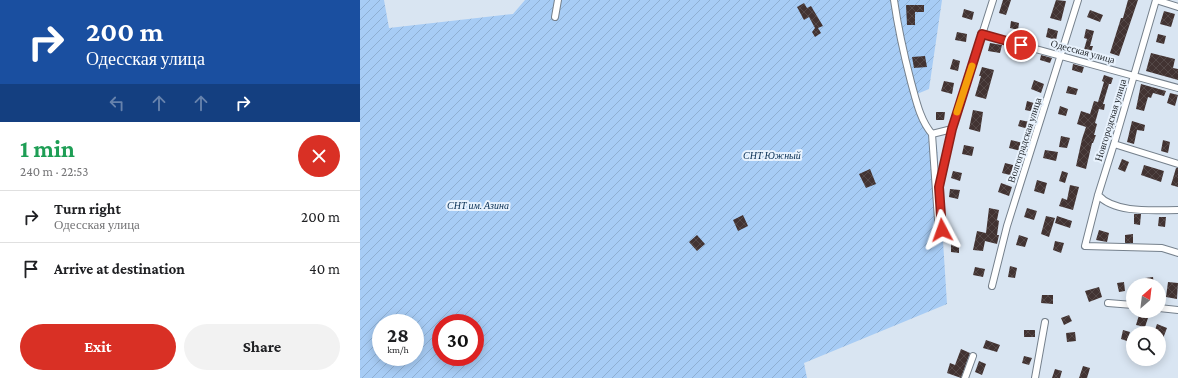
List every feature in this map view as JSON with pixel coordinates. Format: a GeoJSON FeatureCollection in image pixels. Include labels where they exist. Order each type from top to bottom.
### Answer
{"type":"FeatureCollection","features":[{"type":"Feature","properties":{"kind":"street"},"geometry":{"type":"LineString","coordinates":[[555,17],[558,0]]}},
{"type":"Feature","properties":{"kind":"street"},"geometry":{"type":"LineString","coordinates":[[894,0],[900,42],[915,96],[925,126],[932,134],[939,234],[936,239]]}},
{"type":"Feature","properties":{"kind":"street"},"geometry":{"type":"LineString","coordinates":[[942,230],[939,187],[952,129],[993,0]]}},
{"type":"Feature","properties":{"kind":"street","name":"Волгоградская улица"},"geometry":{"type":"LineString","coordinates":[[992,286],[1007,226],[1078,0]]}},
{"type":"Feature","properties":{"kind":"street"},"geometry":{"type":"LineString","coordinates":[[1156,0],[1178,7]]}},
{"type":"Feature","properties":{"kind":"street","name":"Новгородская улица"},"geometry":{"type":"LineString","coordinates":[[1156,0],[1098,195],[1085,246],[1162,248],[1178,253]]}},
{"type":"Feature","properties":{"kind":"street","name":"Одесская улица"},"geometry":{"type":"LineString","coordinates":[[982,34],[1178,88]]}},
{"type":"Feature","properties":{"kind":"street"},"geometry":{"type":"LineString","coordinates":[[932,134],[952,129]]}},
{"type":"Feature","properties":{"kind":"street"},"geometry":{"type":"LineString","coordinates":[[1114,144],[1178,164]]}},
{"type":"Feature","properties":{"kind":"street"},"geometry":{"type":"LineString","coordinates":[[1098,195],[1110,204],[1127,209],[1178,210]]}},
{"type":"Feature","properties":{"kind":"street"},"geometry":{"type":"LineString","coordinates":[[1108,303],[1126,304]]}},
{"type":"Feature","properties":{"kind":"street"},"geometry":{"type":"LineString","coordinates":[[1166,309],[1178,310]]}},
{"type":"Feature","properties":{"kind":"street"},"geometry":{"type":"LineString","coordinates":[[1034,378],[1045,322]]}},
{"type":"Feature","properties":{"kind":"street"},"geometry":{"type":"LineString","coordinates":[[965,378],[973,356]]}},
{"type":"Feature","properties":{"kind":"green space"},"geometry":{"type":"Polygon","coordinates":[[[360,0],[384,0],[389,28],[513,14],[525,0],[942,0],[929,89],[917,94],[923,119],[937,146],[947,304],[804,363],[807,378],[360,378],[360,0]]]}},
{"type":"Feature","properties":{"kind":"building"},"geometry":{"type":"Polygon","coordinates":[[[1003,0],[1011,0],[1006,15],[999,13],[1003,0]]]}},
{"type":"Feature","properties":{"kind":"building"},"geometry":{"type":"Polygon","coordinates":[[[1056,0],[1066,1],[1061,21],[1050,18],[1056,0]]]}},
{"type":"Feature","properties":{"kind":"building"},"geometry":{"type":"Polygon","coordinates":[[[1128,0],[1138,0],[1119,56],[1110,53],[1128,0]]]}},
{"type":"Feature","properties":{"kind":"building"},"geometry":{"type":"Polygon","coordinates":[[[804,3],[807,8],[811,6],[823,26],[818,28],[821,33],[815,37],[812,32],[815,28],[809,17],[804,20],[797,7],[804,3]]]}},
{"type":"Feature","properties":{"kind":"building"},"geometry":{"type":"Polygon","coordinates":[[[906,5],[924,5],[924,12],[915,12],[915,25],[907,25],[906,5]]]}},
{"type":"Feature","properties":{"kind":"building"},"geometry":{"type":"Polygon","coordinates":[[[964,9],[974,12],[972,20],[962,17],[964,9]]]}},
{"type":"Feature","properties":{"kind":"building"},"geometry":{"type":"Polygon","coordinates":[[[1090,10],[1103,15],[1100,22],[1087,17],[1090,10]]]}},
{"type":"Feature","properties":{"kind":"building"},"geometry":{"type":"Polygon","coordinates":[[[1164,11],[1175,14],[1171,27],[1160,24],[1164,11]]]}},
{"type":"Feature","properties":{"kind":"building"},"geometry":{"type":"Polygon","coordinates":[[[1011,21],[1019,23],[1018,30],[1010,28],[1011,21]]]}},
{"type":"Feature","properties":{"kind":"building"},"geometry":{"type":"Polygon","coordinates":[[[1048,28],[1058,31],[1056,40],[1046,37],[1048,28]]]}},
{"type":"Feature","properties":{"kind":"building"},"geometry":{"type":"Polygon","coordinates":[[[1086,29],[1094,31],[1090,46],[1093,46],[1090,55],[1083,53],[1087,39],[1084,38],[1086,29]]]}},
{"type":"Feature","properties":{"kind":"building"},"geometry":{"type":"Polygon","coordinates":[[[957,32],[967,34],[966,42],[955,40],[957,32]]]}},
{"type":"Feature","properties":{"kind":"building"},"geometry":{"type":"Polygon","coordinates":[[[1158,34],[1166,36],[1164,44],[1156,42],[1158,34]]]}},
{"type":"Feature","properties":{"kind":"building"},"geometry":{"type":"Polygon","coordinates":[[[990,43],[1002,45],[1000,53],[988,51],[990,43]]]}},
{"type":"Feature","properties":{"kind":"building"},"geometry":{"type":"Polygon","coordinates":[[[1151,53],[1175,59],[1173,68],[1178,69],[1178,80],[1146,71],[1151,53]]]}},
{"type":"Feature","properties":{"kind":"building"},"geometry":{"type":"Polygon","coordinates":[[[1041,55],[1052,58],[1050,63],[1040,60],[1041,55]]]}},
{"type":"Feature","properties":{"kind":"building"},"geometry":{"type":"Polygon","coordinates":[[[925,56],[927,67],[914,68],[912,57],[925,56]]]}},
{"type":"Feature","properties":{"kind":"building"},"geometry":{"type":"Polygon","coordinates":[[[953,59],[960,61],[958,71],[950,69],[953,59]]]}},
{"type":"Feature","properties":{"kind":"building"},"geometry":{"type":"Polygon","coordinates":[[[1073,64],[1084,67],[1082,73],[1072,70],[1073,64]]]}},
{"type":"Feature","properties":{"kind":"building"},"geometry":{"type":"Polygon","coordinates":[[[982,67],[994,70],[986,99],[975,96],[982,67]]]}},
{"type":"Feature","properties":{"kind":"building"},"geometry":{"type":"Polygon","coordinates":[[[1104,75],[1113,78],[1111,84],[1109,84],[1103,104],[1105,104],[1104,110],[1099,109],[1095,123],[1097,124],[1094,135],[1096,135],[1092,143],[1086,169],[1076,166],[1086,127],[1077,124],[1081,111],[1090,114],[1094,101],[1098,102],[1104,82],[1102,81],[1104,75]]]}},
{"type":"Feature","properties":{"kind":"building"},"geometry":{"type":"Polygon","coordinates":[[[1034,80],[1044,84],[1041,93],[1031,89],[1034,80]]]}},
{"type":"Feature","properties":{"kind":"building"},"geometry":{"type":"Polygon","coordinates":[[[944,81],[954,83],[952,94],[941,91],[944,81]]]}},
{"type":"Feature","properties":{"kind":"building"},"geometry":{"type":"Polygon","coordinates":[[[1141,84],[1166,91],[1164,96],[1153,93],[1151,98],[1148,97],[1144,111],[1136,109],[1141,84]]]}},
{"type":"Feature","properties":{"kind":"building"},"geometry":{"type":"Polygon","coordinates":[[[1068,86],[1078,89],[1076,95],[1066,93],[1068,86]]]}},
{"type":"Feature","properties":{"kind":"building"},"geometry":{"type":"Polygon","coordinates":[[[1170,93],[1178,95],[1175,106],[1167,103],[1170,93]]]}},
{"type":"Feature","properties":{"kind":"building"},"geometry":{"type":"Polygon","coordinates":[[[1027,101],[1037,104],[1035,112],[1025,110],[1027,101]]]}},
{"type":"Feature","properties":{"kind":"building"},"geometry":{"type":"Polygon","coordinates":[[[1060,106],[1068,109],[1066,116],[1058,114],[1060,106]]]}},
{"type":"Feature","properties":{"kind":"building"},"geometry":{"type":"Polygon","coordinates":[[[973,110],[983,112],[980,132],[969,129],[973,110]]]}},
{"type":"Feature","properties":{"kind":"building"},"geometry":{"type":"Polygon","coordinates":[[[936,112],[945,112],[944,120],[936,120],[936,112]]]}},
{"type":"Feature","properties":{"kind":"building"},"geometry":{"type":"Polygon","coordinates":[[[1020,120],[1030,122],[1028,129],[1018,126],[1020,120]]]}},
{"type":"Feature","properties":{"kind":"building"},"geometry":{"type":"Polygon","coordinates":[[[1132,121],[1145,125],[1144,131],[1137,130],[1134,144],[1127,142],[1132,121]]]}},
{"type":"Feature","properties":{"kind":"building"},"geometry":{"type":"Polygon","coordinates":[[[1061,136],[1070,138],[1067,148],[1059,147],[1061,136]]]}},
{"type":"Feature","properties":{"kind":"building"},"geometry":{"type":"Polygon","coordinates":[[[1011,140],[1023,143],[1021,151],[1009,148],[1011,140]]]}},
{"type":"Feature","properties":{"kind":"building"},"geometry":{"type":"Polygon","coordinates":[[[1163,140],[1170,142],[1168,153],[1161,151],[1163,140]]]}},
{"type":"Feature","properties":{"kind":"building"},"geometry":{"type":"Polygon","coordinates":[[[964,145],[974,147],[972,156],[962,154],[964,145]]]}},
{"type":"Feature","properties":{"kind":"building"},"geometry":{"type":"Polygon","coordinates":[[[1045,150],[1058,152],[1056,161],[1043,158],[1045,150]]]}},
{"type":"Feature","properties":{"kind":"building"},"geometry":{"type":"Polygon","coordinates":[[[1122,159],[1129,162],[1125,172],[1118,169],[1122,159]]]}},
{"type":"Feature","properties":{"kind":"building"},"geometry":{"type":"Polygon","coordinates":[[[1005,163],[1017,166],[1014,176],[1002,173],[1005,163]]]}},
{"type":"Feature","properties":{"kind":"building"},"geometry":{"type":"Polygon","coordinates":[[[1144,165],[1164,171],[1161,182],[1141,175],[1144,165]]]}},
{"type":"Feature","properties":{"kind":"building"},"geometry":{"type":"Polygon","coordinates":[[[1176,168],[1178,168],[1178,187],[1171,185],[1176,168]]]}},
{"type":"Feature","properties":{"kind":"building"},"geometry":{"type":"Polygon","coordinates":[[[870,169],[876,184],[866,188],[859,174],[870,169]]]}},
{"type":"Feature","properties":{"kind":"building"},"geometry":{"type":"Polygon","coordinates":[[[953,171],[962,173],[960,181],[951,178],[953,171]]]}},
{"type":"Feature","properties":{"kind":"building"},"geometry":{"type":"Polygon","coordinates":[[[1062,171],[1068,173],[1065,183],[1059,181],[1062,171]]]}},
{"type":"Feature","properties":{"kind":"building"},"geometry":{"type":"Polygon","coordinates":[[[1037,180],[1047,183],[1044,194],[1034,191],[1037,180]]]}},
{"type":"Feature","properties":{"kind":"building"},"geometry":{"type":"Polygon","coordinates":[[[1001,183],[1012,187],[1009,196],[998,192],[1001,183]]]}},
{"type":"Feature","properties":{"kind":"building"},"geometry":{"type":"Polygon","coordinates":[[[1070,185],[1079,187],[1073,210],[1059,206],[1062,198],[1067,200],[1070,185]]]}},
{"type":"Feature","properties":{"kind":"building"},"geometry":{"type":"Polygon","coordinates":[[[950,189],[960,190],[958,199],[949,197],[950,189]]]}},
{"type":"Feature","properties":{"kind":"building"},"geometry":{"type":"Polygon","coordinates":[[[989,208],[999,210],[997,235],[999,235],[997,244],[985,241],[983,251],[973,250],[977,231],[986,233],[989,208]]]}},
{"type":"Feature","properties":{"kind":"building"},"geometry":{"type":"Polygon","coordinates":[[[1027,208],[1037,211],[1034,220],[1024,217],[1027,208]]]}},
{"type":"Feature","properties":{"kind":"building"},"geometry":{"type":"Polygon","coordinates":[[[1134,214],[1141,214],[1140,225],[1134,224],[1134,214]]]}},
{"type":"Feature","properties":{"kind":"building"},"geometry":{"type":"Polygon","coordinates":[[[743,215],[748,226],[738,231],[733,220],[743,215]]]}},
{"type":"Feature","properties":{"kind":"building"},"geometry":{"type":"Polygon","coordinates":[[[1046,216],[1055,218],[1049,237],[1041,234],[1046,216]]]}},
{"type":"Feature","properties":{"kind":"building"},"geometry":{"type":"Polygon","coordinates":[[[1057,216],[1072,221],[1070,228],[1055,223],[1057,216]]]}},
{"type":"Feature","properties":{"kind":"building"},"geometry":{"type":"Polygon","coordinates":[[[1159,217],[1166,217],[1165,227],[1158,226],[1159,217]]]}},
{"type":"Feature","properties":{"kind":"building"},"geometry":{"type":"Polygon","coordinates":[[[1099,230],[1109,233],[1107,242],[1096,240],[1099,230]]]}},
{"type":"Feature","properties":{"kind":"building"},"geometry":{"type":"Polygon","coordinates":[[[1133,234],[1133,243],[1125,243],[1125,235],[1133,234]]]}},
{"type":"Feature","properties":{"kind":"building"},"geometry":{"type":"Polygon","coordinates":[[[697,235],[705,244],[697,251],[689,242],[697,235]]]}},
{"type":"Feature","properties":{"kind":"building"},"geometry":{"type":"Polygon","coordinates":[[[1019,235],[1028,238],[1025,247],[1016,245],[1019,235]]]}},
{"type":"Feature","properties":{"kind":"building"},"geometry":{"type":"Polygon","coordinates":[[[1055,241],[1064,243],[1061,253],[1053,250],[1055,241]]]}},
{"type":"Feature","properties":{"kind":"building"},"geometry":{"type":"Polygon","coordinates":[[[951,243],[959,243],[959,253],[951,252],[951,243]]]}},
{"type":"Feature","properties":{"kind":"building"},"geometry":{"type":"Polygon","coordinates":[[[1010,266],[1017,268],[1015,278],[1008,277],[1010,266]]]}},
{"type":"Feature","properties":{"kind":"building"},"geometry":{"type":"Polygon","coordinates":[[[975,267],[985,269],[983,277],[973,275],[975,267]]]}},
{"type":"Feature","properties":{"kind":"building"},"geometry":{"type":"Polygon","coordinates":[[[1124,282],[1125,291],[1119,292],[1117,283],[1124,282]]]}},
{"type":"Feature","properties":{"kind":"building"},"geometry":{"type":"Polygon","coordinates":[[[1168,282],[1178,283],[1177,299],[1166,297],[1168,282]]]}},
{"type":"Feature","properties":{"kind":"building"},"geometry":{"type":"Polygon","coordinates":[[[1099,287],[1102,297],[1089,302],[1085,291],[1099,287]]]}},
{"type":"Feature","properties":{"kind":"building"},"geometry":{"type":"Polygon","coordinates":[[[1042,295],[1053,295],[1053,304],[1041,303],[1042,295]]]}},
{"type":"Feature","properties":{"kind":"building"},"geometry":{"type":"Polygon","coordinates":[[[1069,315],[1072,321],[1064,325],[1061,318],[1069,315]]]}},
{"type":"Feature","properties":{"kind":"building"},"geometry":{"type":"Polygon","coordinates":[[[1138,318],[1148,318],[1145,326],[1136,325],[1138,318]]]}},
{"type":"Feature","properties":{"kind":"building"},"geometry":{"type":"Polygon","coordinates":[[[1024,330],[1035,330],[1035,337],[1024,337],[1024,330]]]}},
{"type":"Feature","properties":{"kind":"building"},"geometry":{"type":"Polygon","coordinates":[[[1123,330],[1126,331],[1126,341],[1121,339],[1123,330]]]}},
{"type":"Feature","properties":{"kind":"building"},"geometry":{"type":"Polygon","coordinates":[[[1075,332],[1076,341],[1067,342],[1066,333],[1075,332]]]}},
{"type":"Feature","properties":{"kind":"building"},"geometry":{"type":"Polygon","coordinates":[[[986,340],[1000,345],[997,352],[983,348],[986,340]]]}},
{"type":"Feature","properties":{"kind":"building"},"geometry":{"type":"Polygon","coordinates":[[[961,349],[970,353],[961,378],[947,373],[950,363],[955,365],[961,349]]]}},
{"type":"Feature","properties":{"kind":"building"},"geometry":{"type":"Polygon","coordinates":[[[1024,356],[1032,358],[1029,365],[1022,363],[1024,356]]]}},
{"type":"Feature","properties":{"kind":"building"},"geometry":{"type":"Polygon","coordinates":[[[979,361],[986,364],[982,375],[975,372],[979,361]]]}},
{"type":"Feature","properties":{"kind":"building"},"geometry":{"type":"Polygon","coordinates":[[[1083,366],[1090,368],[1087,378],[1079,378],[1083,366]]]}},
{"type":"Feature","properties":{"kind":"building"},"geometry":{"type":"Polygon","coordinates":[[[1055,369],[1062,371],[1060,378],[1052,378],[1055,369]]]}},
{"type":"Feature","properties":{"kind":"slow traffic"},"geometry":{"type":"LineString","coordinates":[[957,112],[972,66]]}},
{"type":"Feature","properties":{"kind":"route"},"geometry":{"type":"LineString","coordinates":[[942,230],[939,187],[952,129],[982,34],[1021,45]]}},
{"type":"Feature","properties":{"kind":"park label","name":"СНТ Южный"},"geometry":{"type":"Point","coordinates":[772,155]}},
{"type":"Feature","properties":{"kind":"park label","name":"СНТ им. Азина"},"geometry":{"type":"Point","coordinates":[478,205]}}]}
